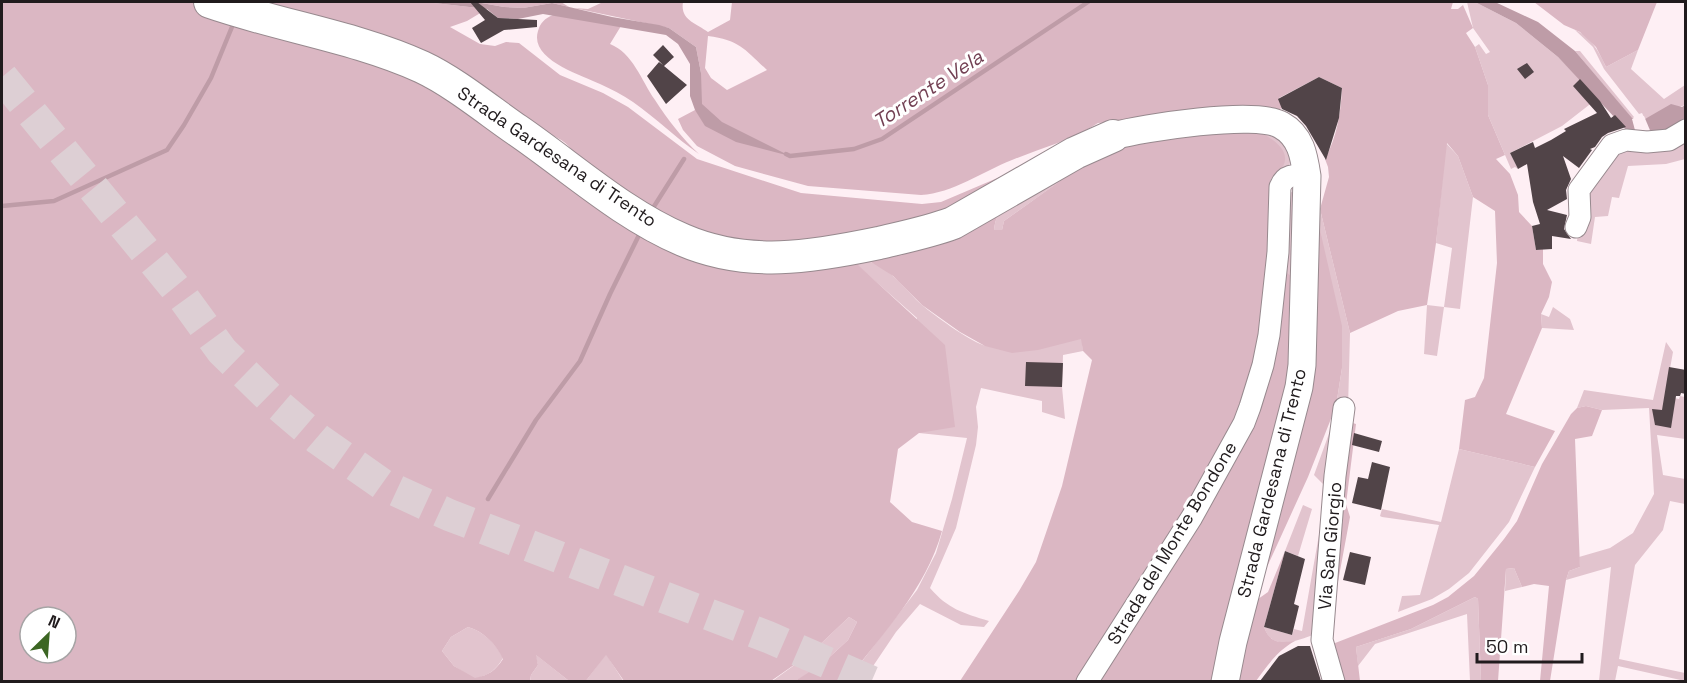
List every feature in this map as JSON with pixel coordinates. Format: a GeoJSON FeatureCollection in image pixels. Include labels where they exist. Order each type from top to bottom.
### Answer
{"type":"FeatureCollection","features":[{"type":"Feature","properties":{"kind":"highway","name":"Strada Gardesana di Trento"},"geometry":{"type":"LineString","coordinates":[[210,2],[353,43],[423,68],[652,224],[683,240],[712,250],[745,256],[782,258],[819,255],[934,230],[953,223],[1075,153],[1113,136]]}},
{"type":"Feature","properties":{"kind":"main road","name":"Strada Gardesana di Trento"},"geometry":{"type":"LineString","coordinates":[[1113,136],[1133,130],[1165,126],[1247,118],[1264,119],[1281,125],[1295,136],[1304,155],[1307,176],[1302,364],[1299,387],[1225,681]]}},
{"type":"Feature","properties":{"kind":"street"},"geometry":{"type":"LineString","coordinates":[[1576,227],[1580,218],[1571,205],[1579,190],[1612,145],[1626,140],[1647,142],[1669,140],[1686,130]]}},
{"type":"Feature","properties":{"kind":"street","name":"Strada del Monte Bondone"},"geometry":{"type":"LineString","coordinates":[[1087,681],[1192,517],[1244,423],[1257,387],[1269,335],[1278,252],[1280,187],[1289,176],[1307,176]]}},
{"type":"Feature","properties":{"kind":"street","name":"Via San Giorgio"},"geometry":{"type":"LineString","coordinates":[[1334,681],[1322,640],[1335,476],[1344,408]]}},
{"type":"Feature","properties":{"kind":"shaded area"},"geometry":{"type":"Polygon","coordinates":[[[2,2],[198,2],[392,63],[629,218],[831,259],[1075,161],[1011,209],[1000,214],[994,230],[1002,230],[1004,221],[1109,146],[1253,128],[1281,148],[1285,159],[1283,166],[1270,181],[1271,243],[1262,335],[1236,421],[1210,471],[1079,681],[960,681],[1036,562],[1062,486],[1092,360],[1083,351],[1081,339],[1038,350],[1012,353],[985,346],[960,332],[922,305],[893,276],[871,262],[864,261],[858,265],[945,345],[955,427],[919,433],[898,449],[890,502],[912,522],[942,531],[935,552],[914,592],[888,629],[846,681],[795,681],[822,664],[848,640],[857,622],[849,617],[811,653],[771,681],[624,681],[606,655],[585,682],[569,681],[536,655],[538,665],[530,681],[2,681],[2,2]],[[468,627],[451,637],[442,651],[454,666],[475,678],[491,672],[503,659],[497,648],[479,632],[468,627]]]}},
{"type":"Feature","properties":{"kind":"shaded area"},"geometry":{"type":"Polygon","coordinates":[[[247,2],[434,2],[487,9],[467,21],[450,27],[480,44],[495,46],[506,42],[519,43],[560,75],[603,93],[628,107],[697,159],[801,193],[922,204],[941,202],[1077,144],[957,211],[799,249],[697,236],[627,192],[562,140],[528,121],[442,60],[247,2]]]}},
{"type":"Feature","properties":{"kind":"shaded area"},"geometry":{"type":"Polygon","coordinates":[[[425,2],[476,2],[523,8],[552,3],[669,28],[696,47],[701,73],[702,104],[722,122],[790,156],[736,142],[705,126],[690,96],[690,64],[678,44],[666,35],[543,14],[518,19],[498,18],[487,9],[425,2]]]}},
{"type":"Feature","properties":{"kind":"shaded area"},"geometry":{"type":"Polygon","coordinates":[[[476,2],[561,2],[569,7],[552,3],[523,8],[504,7],[476,2]]]}},
{"type":"Feature","properties":{"kind":"shaded area"},"geometry":{"type":"Polygon","coordinates":[[[603,2],[683,2],[686,17],[708,32],[730,20],[732,2],[1453,2],[1451,9],[1458,9],[1463,5],[1473,28],[1466,33],[1475,47],[1488,85],[1488,115],[1505,155],[1496,159],[1510,174],[1518,195],[1519,212],[1532,226],[1536,250],[1543,249],[1543,264],[1552,282],[1549,297],[1541,314],[1542,328],[1506,414],[1555,431],[1535,467],[1459,449],[1465,400],[1475,397],[1484,378],[1497,263],[1495,211],[1473,197],[1458,156],[1447,143],[1427,305],[1398,311],[1350,333],[1320,209],[1329,177],[1325,159],[1338,124],[1342,88],[1319,77],[1279,98],[1282,108],[1275,111],[1098,123],[1067,139],[1012,160],[956,186],[933,193],[921,195],[808,186],[735,166],[697,146],[683,130],[678,119],[695,110],[700,112],[701,73],[696,47],[669,28],[574,8],[588,9],[603,2]],[[708,36],[705,68],[711,78],[727,90],[767,70],[735,43],[708,36]]]}},
{"type":"Feature","properties":{"kind":"shaded area"},"geometry":{"type":"Polygon","coordinates":[[[1467,2],[1475,2],[1516,23],[1558,57],[1598,98],[1562,126],[1510,153],[1518,169],[1515,167],[1511,169],[1488,115],[1488,85],[1475,47],[1479,44],[1486,54],[1490,52],[1473,28],[1467,2]]]}},
{"type":"Feature","properties":{"kind":"shaded area"},"geometry":{"type":"Polygon","coordinates":[[[1475,2],[1495,2],[1538,22],[1575,51],[1632,118],[1645,119],[1671,104],[1682,107],[1685,105],[1685,124],[1680,129],[1631,135],[1558,57],[1516,23],[1475,2]]]}},
{"type":"Feature","properties":{"kind":"shaded area"},"geometry":{"type":"Polygon","coordinates":[[[1534,2],[1657,2],[1638,50],[1606,67],[1596,47],[1580,32],[1564,25],[1534,2]]]}},
{"type":"Feature","properties":{"kind":"shaded area"},"geometry":{"type":"Polygon","coordinates":[[[553,15],[621,26],[610,44],[631,60],[665,115],[699,154],[629,99],[570,71],[549,58],[541,50],[537,41],[538,31],[543,21],[553,15]]]}},
{"type":"Feature","properties":{"kind":"shaded area"},"geometry":{"type":"Polygon","coordinates":[[[1575,30],[1590,40],[1606,67],[1638,50],[1631,69],[1664,99],[1685,85],[1685,105],[1645,119],[1604,69],[1593,47],[1575,30]]]}},
{"type":"Feature","properties":{"kind":"shaded area"},"geometry":{"type":"Polygon","coordinates":[[[1575,51],[1580,51],[1634,117],[1632,119],[1575,51]]]}},
{"type":"Feature","properties":{"kind":"shaded area"},"geometry":{"type":"Polygon","coordinates":[[[1253,129],[1281,133],[1292,161],[1287,167],[1278,172],[1283,165],[1282,152],[1273,141],[1253,129]]]}},
{"type":"Feature","properties":{"kind":"shaded area"},"geometry":{"type":"Polygon","coordinates":[[[1685,139],[1685,159],[1666,164],[1628,166],[1619,198],[1612,197],[1608,216],[1595,217],[1591,244],[1577,241],[1584,188],[1624,146],[1648,152],[1662,149],[1685,139]]]}},
{"type":"Feature","properties":{"kind":"shaded area"},"geometry":{"type":"Polygon","coordinates":[[[1446,143],[1458,156],[1473,197],[1460,309],[1444,307],[1452,248],[1436,243],[1446,143]]]}},
{"type":"Feature","properties":{"kind":"shaded area"},"geometry":{"type":"Polygon","coordinates":[[[1075,161],[1080,167],[1004,221],[1002,230],[994,230],[1000,214],[1011,209],[1075,161]]]}},
{"type":"Feature","properties":{"kind":"shaded area"},"geometry":{"type":"Polygon","coordinates":[[[1289,193],[1296,193],[1296,306],[1286,272],[1289,193]]]}},
{"type":"Feature","properties":{"kind":"shaded area"},"geometry":{"type":"Polygon","coordinates":[[[1320,209],[1350,333],[1348,408],[1336,406],[1342,368],[1317,217],[1320,209]]]}},
{"type":"Feature","properties":{"kind":"shaded area"},"geometry":{"type":"Polygon","coordinates":[[[1317,217],[1342,326],[1342,368],[1336,406],[1308,477],[1267,567],[1285,480],[1317,217]]]}},
{"type":"Feature","properties":{"kind":"shaded area"},"geometry":{"type":"Polygon","coordinates":[[[864,261],[880,266],[927,309],[960,333],[983,345],[1078,333],[1082,339],[1083,351],[1063,355],[1062,387],[1065,419],[1042,412],[1042,401],[981,388],[976,407],[978,427],[976,445],[956,528],[930,588],[943,601],[956,609],[989,621],[984,627],[961,625],[920,604],[896,632],[863,681],[846,682],[917,590],[936,553],[967,438],[919,433],[917,318],[857,265],[864,261]]]}},
{"type":"Feature","properties":{"kind":"shaded area"},"geometry":{"type":"Polygon","coordinates":[[[1286,272],[1292,277],[1295,368],[1219,681],[1098,682],[1221,478],[1286,272]]]}},
{"type":"Feature","properties":{"kind":"shaded area"},"geometry":{"type":"Polygon","coordinates":[[[1427,305],[1444,307],[1437,356],[1424,354],[1427,305]]]}},
{"type":"Feature","properties":{"kind":"shaded area"},"geometry":{"type":"Polygon","coordinates":[[[1553,307],[1570,319],[1574,330],[1542,328],[1541,314],[1549,317],[1553,307]]]}},
{"type":"Feature","properties":{"kind":"shaded area"},"geometry":{"type":"Polygon","coordinates":[[[1666,342],[1673,352],[1665,396],[1679,399],[1680,396],[1685,397],[1685,439],[1657,435],[1663,475],[1685,479],[1685,504],[1670,501],[1663,530],[1635,565],[1619,659],[1685,673],[1685,681],[1618,666],[1615,681],[1599,681],[1611,567],[1566,580],[1569,571],[1580,567],[1579,557],[1610,548],[1633,533],[1654,494],[1649,408],[1602,410],[1586,406],[1577,408],[1584,390],[1653,400],[1666,342]]]}},
{"type":"Feature","properties":{"kind":"shaded area"},"geometry":{"type":"Polygon","coordinates":[[[1586,406],[1602,410],[1592,436],[1575,439],[1580,567],[1569,571],[1566,580],[1550,681],[1540,681],[1549,586],[1534,584],[1522,587],[1514,568],[1506,569],[1498,681],[1481,681],[1478,599],[1475,597],[1411,629],[1356,647],[1360,681],[1340,681],[1330,645],[1433,605],[1448,597],[1474,576],[1517,521],[1542,464],[1571,414],[1577,408],[1586,406]]]}},
{"type":"Feature","properties":{"kind":"shaded area"},"geometry":{"type":"Polygon","coordinates":[[[1346,421],[1356,424],[1346,504],[1350,517],[1332,614],[1346,421]]]}},
{"type":"Feature","properties":{"kind":"shaded area"},"geometry":{"type":"Polygon","coordinates":[[[1331,428],[1327,488],[1314,475],[1331,428]]]}},
{"type":"Feature","properties":{"kind":"shaded area"},"geometry":{"type":"Polygon","coordinates":[[[1459,449],[1535,467],[1509,522],[1469,573],[1432,599],[1398,612],[1402,596],[1420,595],[1439,525],[1382,517],[1380,516],[1382,509],[1441,522],[1459,449]]]}},
{"type":"Feature","properties":{"kind":"shaded area"},"geometry":{"type":"Polygon","coordinates":[[[1326,495],[1316,634],[1294,641],[1273,640],[1264,627],[1292,635],[1294,629],[1302,631],[1326,495]]]}},
{"type":"Feature","properties":{"kind":"shaded area"},"geometry":{"type":"Polygon","coordinates":[[[1303,505],[1312,509],[1298,556],[1285,551],[1303,505]]]}},
{"type":"Feature","properties":{"kind":"shaded area"},"geometry":{"type":"Polygon","coordinates":[[[1285,551],[1264,627],[1269,636],[1276,641],[1295,641],[1278,654],[1256,681],[1232,682],[1251,604],[1268,592],[1285,551]]]}},
{"type":"Feature","properties":{"kind":"shaded area"},"geometry":{"type":"Polygon","coordinates":[[[1514,568],[1522,587],[1505,591],[1506,569],[1514,568]]]}},
{"type":"Feature","properties":{"kind":"shaded area"},"geometry":{"type":"Polygon","coordinates":[[[1475,597],[1478,599],[1481,681],[1470,681],[1467,614],[1375,644],[1358,666],[1356,647],[1411,629],[1475,597]]]}},
{"type":"Feature","properties":{"kind":"shaded area"},"geometry":{"type":"Polygon","coordinates":[[[849,617],[857,622],[848,640],[822,664],[795,681],[771,682],[811,653],[849,617]]]}},
{"type":"Feature","properties":{"kind":"shaded area"},"geometry":{"type":"Polygon","coordinates":[[[468,627],[488,639],[503,658],[491,672],[474,679],[454,666],[442,651],[451,637],[468,627]]]}},
{"type":"Feature","properties":{"kind":"shaded area"},"geometry":{"type":"Polygon","coordinates":[[[535,654],[569,681],[530,682],[531,675],[538,665],[535,654]]]}},
{"type":"Feature","properties":{"kind":"shaded area"},"geometry":{"type":"Polygon","coordinates":[[[606,654],[624,682],[585,682],[606,654]]]}},
{"type":"Feature","properties":{"kind":"pier"},"geometry":{"type":"Polygon","coordinates":[[[1644,116],[1652,135],[1636,134],[1632,119],[1644,116]]]}},
{"type":"Feature","properties":{"kind":"building"},"geometry":{"type":"Polygon","coordinates":[[[470,2],[477,2],[498,18],[537,20],[537,27],[504,30],[481,43],[472,28],[485,20],[470,2]]]}},
{"type":"Feature","properties":{"kind":"building"},"geometry":{"type":"Polygon","coordinates":[[[663,45],[674,57],[664,66],[687,85],[666,104],[647,76],[659,62],[663,65],[653,55],[663,45]]]}},
{"type":"Feature","properties":{"kind":"building"},"geometry":{"type":"Polygon","coordinates":[[[1527,63],[1534,72],[1525,79],[1517,69],[1527,63]]]}},
{"type":"Feature","properties":{"kind":"building"},"geometry":{"type":"Polygon","coordinates":[[[1319,77],[1342,88],[1339,118],[1326,160],[1306,126],[1297,116],[1282,109],[1278,99],[1319,77]]]}},
{"type":"Feature","properties":{"kind":"building"},"geometry":{"type":"Polygon","coordinates":[[[1580,79],[1600,101],[1611,118],[1615,115],[1626,127],[1602,137],[1595,147],[1590,149],[1592,150],[1579,168],[1563,156],[1571,179],[1566,190],[1567,199],[1547,210],[1567,215],[1564,229],[1571,239],[1552,236],[1552,249],[1536,250],[1532,226],[1540,224],[1533,202],[1527,164],[1518,169],[1510,153],[1533,142],[1535,148],[1566,131],[1564,129],[1597,113],[1573,86],[1580,79]]]}},
{"type":"Feature","properties":{"kind":"building"},"geometry":{"type":"Polygon","coordinates":[[[1026,362],[1063,363],[1062,387],[1025,386],[1026,362]]]}},
{"type":"Feature","properties":{"kind":"building"},"geometry":{"type":"Polygon","coordinates":[[[1669,367],[1686,370],[1686,394],[1681,393],[1680,396],[1676,396],[1671,428],[1655,425],[1652,409],[1662,410],[1669,367]]]}},
{"type":"Feature","properties":{"kind":"building"},"geometry":{"type":"Polygon","coordinates":[[[1354,433],[1382,441],[1379,452],[1352,445],[1354,433]]]}},
{"type":"Feature","properties":{"kind":"building"},"geometry":{"type":"Polygon","coordinates":[[[1372,462],[1390,467],[1381,510],[1352,503],[1358,477],[1368,479],[1372,462]]]}},
{"type":"Feature","properties":{"kind":"building"},"geometry":{"type":"Polygon","coordinates":[[[1285,551],[1305,559],[1294,604],[1299,606],[1292,635],[1264,627],[1285,551]]]}},
{"type":"Feature","properties":{"kind":"building"},"geometry":{"type":"Polygon","coordinates":[[[1350,552],[1371,557],[1365,585],[1343,580],[1350,552]]]}},
{"type":"Feature","properties":{"kind":"building"},"geometry":{"type":"Polygon","coordinates":[[[1298,646],[1310,646],[1321,681],[1260,681],[1279,656],[1298,646]]]}},
{"type":"Feature","properties":{"kind":"waterway","name":"Torrente Vela"},"geometry":{"type":"LineString","coordinates":[[786,154],[790,156],[854,149],[882,139],[1088,2]]}},
{"type":"Feature","properties":{"kind":"waterway"},"geometry":{"type":"LineString","coordinates":[[2,206],[54,201],[167,150],[211,78],[234,22]]}},
{"type":"Feature","properties":{"kind":"waterway"},"geometry":{"type":"LineString","coordinates":[[653,208],[684,159]]}},
{"type":"Feature","properties":{"kind":"waterway"},"geometry":{"type":"LineString","coordinates":[[488,499],[536,420],[580,361],[640,233]]}},
{"type":"Feature","properties":{"kind":"tunnel"},"geometry":{"type":"LineString","coordinates":[[2,77],[182,296],[222,351],[270,398],[318,439],[382,484],[449,515],[768,637],[872,682]]}}]}
